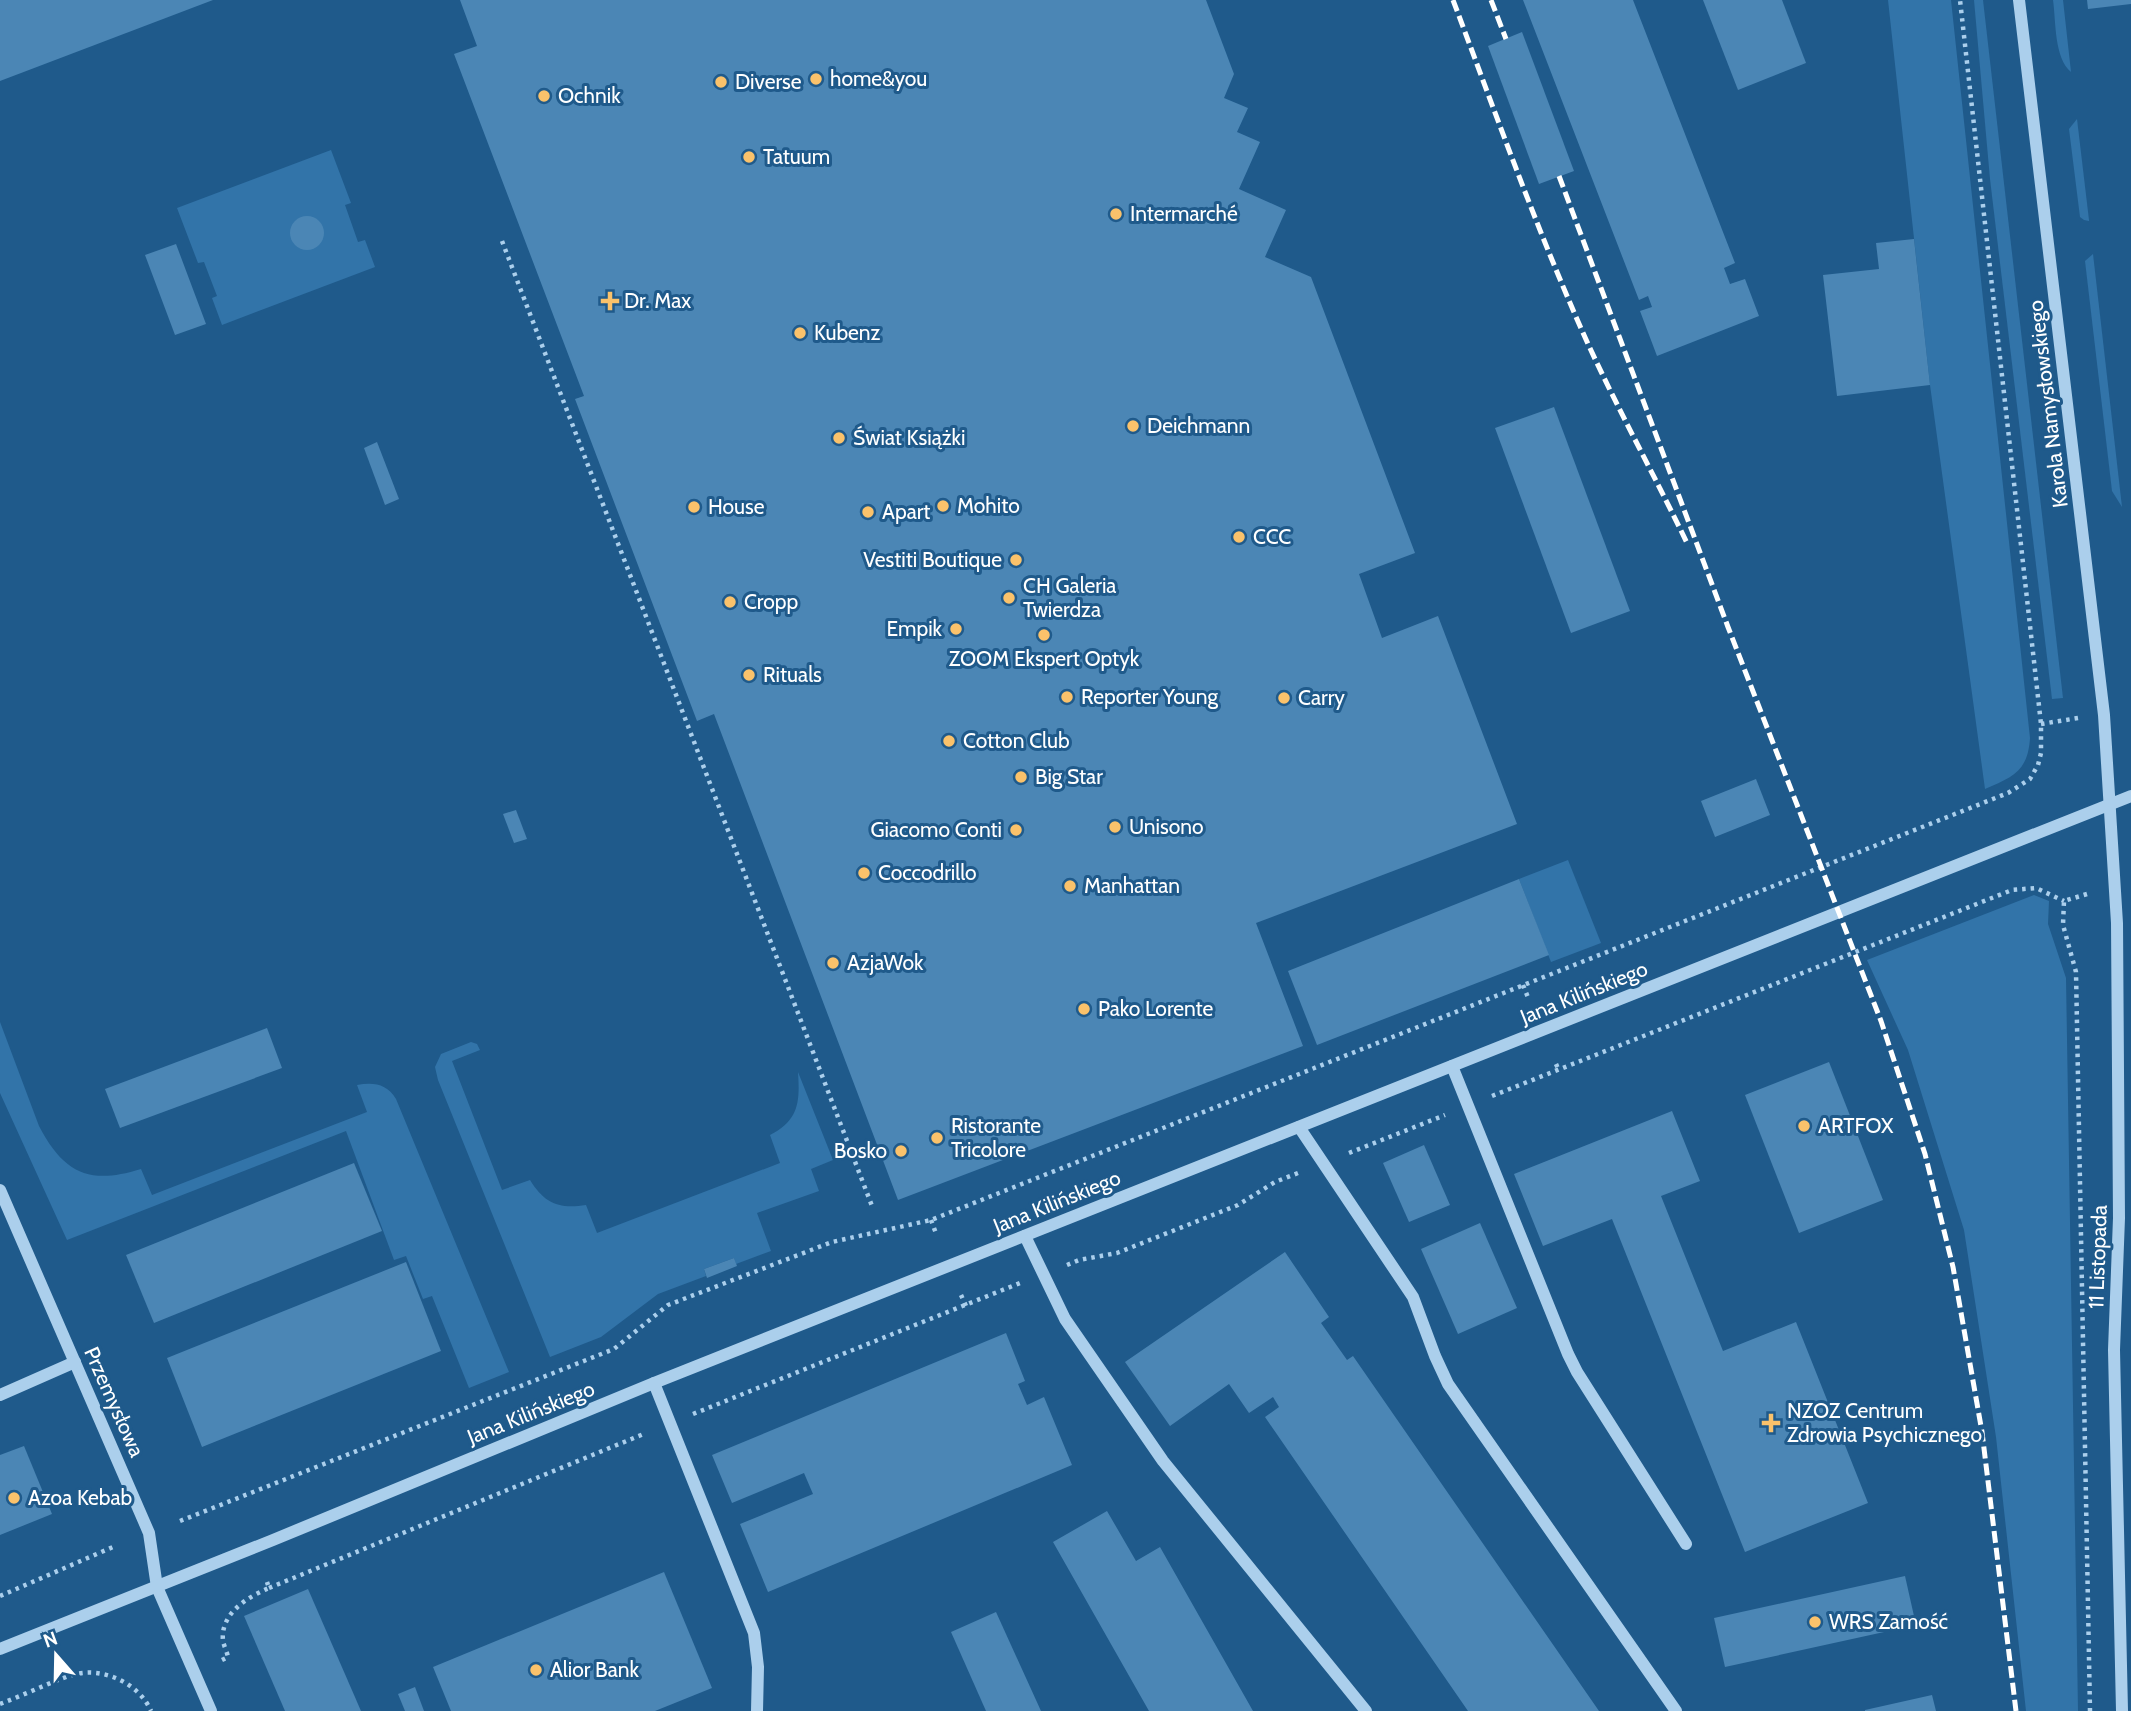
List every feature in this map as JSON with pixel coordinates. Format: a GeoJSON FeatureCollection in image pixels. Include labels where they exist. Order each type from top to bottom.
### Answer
{"type":"FeatureCollection","features":[{"type":"Feature","properties":{"kind":"street","name":"Karola Namysłowskiego"},"geometry":{"type":"LineString","coordinates":[[2019,0],[2104,715],[2110,804]]}},
{"type":"Feature","properties":{"kind":"street","name":"Jana Kilińskiego"},"geometry":{"type":"LineString","coordinates":[[0,1649],[654,1383],[2131,796]]}},
{"type":"Feature","properties":{"kind":"street","name":"11 Listopada"},"geometry":{"type":"LineString","coordinates":[[2110,804],[2117,923],[2119,1218],[2114,1350],[2122,1711]]}},
{"type":"Feature","properties":{"kind":"street"},"geometry":{"type":"LineString","coordinates":[[1452,1066],[1568,1354],[1686,1544]]}},
{"type":"Feature","properties":{"kind":"street"},"geometry":{"type":"LineString","coordinates":[[1298,1127],[1413,1297],[1448,1384],[1676,1711]]}},
{"type":"Feature","properties":{"kind":"street","name":"Przemysłowa"},"geometry":{"type":"LineString","coordinates":[[0,1190],[149,1533],[157,1587],[211,1711]]}},
{"type":"Feature","properties":{"kind":"street"},"geometry":{"type":"LineString","coordinates":[[1025,1236],[1065,1319],[1163,1461],[1366,1711]]}},
{"type":"Feature","properties":{"kind":"street"},"geometry":{"type":"LineString","coordinates":[[0,1395],[75,1362]]}},
{"type":"Feature","properties":{"kind":"street"},"geometry":{"type":"LineString","coordinates":[[654,1383],[754,1633],[757,1649],[757,1711]]}},
{"type":"Feature","properties":{"kind":"path"},"geometry":{"type":"LineString","coordinates":[[180,1521],[614,1349],[668,1305],[832,1242],[931,1220],[2008,793],[2030,779],[2041,753],[2041,724],[1960,0]]}},
{"type":"Feature","properties":{"kind":"path"},"geometry":{"type":"LineString","coordinates":[[502,241],[872,1206]]}},
{"type":"Feature","properties":{"kind":"path"},"geometry":{"type":"LineString","coordinates":[[2041,724],[2069,719]]}},
{"type":"Feature","properties":{"kind":"path"},"geometry":{"type":"LineString","coordinates":[[222,1660],[228,1657],[223,1639],[226,1621],[238,1606],[253,1595],[670,1423],[1079,1260],[1116,1253],[1214,1215],[1238,1205],[1275,1182],[1854,951],[2020,888],[2036,888],[2064,901],[2076,898]]}},
{"type":"Feature","properties":{"kind":"path"},"geometry":{"type":"LineString","coordinates":[[2064,901],[2063,925],[2076,972],[2090,1711]]}},
{"type":"Feature","properties":{"kind":"path"},"geometry":{"type":"LineString","coordinates":[[1523,985],[1529,1000]]}},
{"type":"Feature","properties":{"kind":"path"},"geometry":{"type":"LineString","coordinates":[[1556,1064],[1559,1070]]}},
{"type":"Feature","properties":{"kind":"path"},"geometry":{"type":"LineString","coordinates":[[931,1220],[937,1236]]}},
{"type":"Feature","properties":{"kind":"path"},"geometry":{"type":"LineString","coordinates":[[961,1295],[966,1306]]}},
{"type":"Feature","properties":{"kind":"path"},"geometry":{"type":"LineString","coordinates":[[0,1596],[113,1547]]}},
{"type":"Feature","properties":{"kind":"path"},"geometry":{"type":"LineString","coordinates":[[267,1582],[269,1588]]}},
{"type":"Feature","properties":{"kind":"path"},"geometry":{"type":"LineString","coordinates":[[63,1670],[67,1678]]}},
{"type":"Feature","properties":{"kind":"path"},"geometry":{"type":"LineString","coordinates":[[0,1704],[73,1675],[92,1673],[114,1677],[143,1693],[151,1711]]}},
{"type":"Feature","properties":{"kind":"shaded area"},"geometry":{"type":"Polygon","coordinates":[[[1888,0],[1951,0],[2030,738],[2026,758],[2017,771],[2004,781],[1985,789],[1930,385],[1888,0]]]}},
{"type":"Feature","properties":{"kind":"shaded area"},"geometry":{"type":"Polygon","coordinates":[[[1974,0],[1983,0],[2063,698],[2052,699],[1990,179],[1974,0]]]}},
{"type":"Feature","properties":{"kind":"shaded area"},"geometry":{"type":"Polygon","coordinates":[[[2053,0],[2063,0],[2071,72],[2061,58],[2053,0]]]}},
{"type":"Feature","properties":{"kind":"shaded area"},"geometry":{"type":"Polygon","coordinates":[[[2077,119],[2089,221],[2080,217],[2069,129],[2077,119]]]}},
{"type":"Feature","properties":{"kind":"shaded area"},"geometry":{"type":"Polygon","coordinates":[[[331,150],[351,203],[345,205],[358,242],[365,240],[375,267],[222,325],[212,298],[217,296],[204,262],[198,263],[177,208],[331,150]]]}},
{"type":"Feature","properties":{"kind":"shaded area"},"geometry":{"type":"Polygon","coordinates":[[[2093,254],[2122,507],[2112,491],[2085,261],[2093,254]]]}},
{"type":"Feature","properties":{"kind":"shaded area"},"geometry":{"type":"Polygon","coordinates":[[[1568,860],[1601,943],[1551,962],[1519,879],[1568,860]]]}},
{"type":"Feature","properties":{"kind":"shaded area"},"geometry":{"type":"Polygon","coordinates":[[[2034,895],[2049,901],[2048,924],[2066,978],[2078,1711],[2026,1711],[1996,1437],[1964,1230],[1908,1050],[1867,960],[2034,895]]]}},
{"type":"Feature","properties":{"kind":"shaded area"},"geometry":{"type":"Polygon","coordinates":[[[0,1022],[39,1126],[58,1155],[80,1172],[93,1175],[123,1174],[141,1169],[152,1195],[367,1112],[357,1085],[374,1084],[384,1087],[396,1099],[509,1372],[469,1388],[432,1296],[423,1299],[406,1256],[394,1260],[346,1131],[67,1240],[0,1093],[0,1022]]]}},
{"type":"Feature","properties":{"kind":"shaded area"},"geometry":{"type":"Polygon","coordinates":[[[471,1042],[477,1044],[480,1050],[452,1061],[502,1190],[530,1180],[547,1200],[560,1205],[586,1205],[597,1233],[780,1163],[770,1135],[787,1123],[796,1109],[798,1072],[833,1160],[811,1169],[819,1191],[757,1213],[771,1251],[736,1264],[734,1258],[704,1269],[706,1276],[658,1294],[601,1337],[550,1357],[438,1080],[435,1067],[441,1054],[471,1042]]]}},
{"type":"Feature","properties":{"kind":"building"},"geometry":{"type":"Polygon","coordinates":[[[0,0],[213,0],[0,81],[0,0]]]}},
{"type":"Feature","properties":{"kind":"building","name":"CH Galeria Twierdza"},"geometry":{"type":"Polygon","coordinates":[[[460,0],[1206,0],[1234,74],[1224,98],[1248,108],[1237,132],[1260,142],[1239,189],[1286,210],[1265,257],[1311,277],[1415,553],[1359,574],[1382,638],[1438,616],[1517,824],[1256,923],[1303,1046],[898,1200],[714,714],[697,721],[575,399],[584,396],[454,54],[477,46],[460,0]]]}},
{"type":"Feature","properties":{"kind":"building"},"geometry":{"type":"Polygon","coordinates":[[[1523,0],[1633,0],[1735,263],[1724,268],[1730,284],[1745,279],[1759,316],[1657,356],[1640,311],[1652,307],[1648,296],[1639,300],[1523,0]]]}},
{"type":"Feature","properties":{"kind":"building"},"geometry":{"type":"Polygon","coordinates":[[[1703,0],[1782,0],[1806,63],[1738,90],[1703,0]]]}},
{"type":"Feature","properties":{"kind":"building"},"geometry":{"type":"Polygon","coordinates":[[[2087,0],[2131,0],[2131,4],[2088,9],[2087,0]]]}},
{"type":"Feature","properties":{"kind":"building"},"geometry":{"type":"Polygon","coordinates":[[[1522,32],[1574,171],[1539,184],[1488,46],[1522,32]]]}},
{"type":"Feature","properties":{"kind":"building"},"geometry":{"type":"Polygon","coordinates":[[[307,216],[319,221],[324,233],[319,245],[307,250],[295,245],[290,233],[295,221],[307,216]]]}},
{"type":"Feature","properties":{"kind":"building"},"geometry":{"type":"Polygon","coordinates":[[[1914,239],[1930,385],[1837,396],[1823,275],[1879,269],[1876,243],[1914,239]]]}},
{"type":"Feature","properties":{"kind":"building"},"geometry":{"type":"Polygon","coordinates":[[[176,244],[206,324],[175,335],[145,255],[176,244]]]}},
{"type":"Feature","properties":{"kind":"building"},"geometry":{"type":"Polygon","coordinates":[[[1554,407],[1630,611],[1571,633],[1495,428],[1554,407]]]}},
{"type":"Feature","properties":{"kind":"building"},"geometry":{"type":"Polygon","coordinates":[[[377,442],[399,499],[385,505],[364,448],[377,442]]]}},
{"type":"Feature","properties":{"kind":"building"},"geometry":{"type":"Polygon","coordinates":[[[1756,779],[1770,815],[1715,837],[1701,801],[1756,779]]]}},
{"type":"Feature","properties":{"kind":"building"},"geometry":{"type":"Polygon","coordinates":[[[516,810],[527,839],[514,843],[503,814],[516,810]]]}},
{"type":"Feature","properties":{"kind":"building"},"geometry":{"type":"Polygon","coordinates":[[[1519,879],[1549,955],[1317,1045],[1288,971],[1519,879]]]}},
{"type":"Feature","properties":{"kind":"building"},"geometry":{"type":"Polygon","coordinates":[[[267,1028],[282,1068],[120,1128],[105,1089],[267,1028]]]}},
{"type":"Feature","properties":{"kind":"building"},"geometry":{"type":"Polygon","coordinates":[[[1829,1062],[1883,1200],[1799,1233],[1745,1095],[1829,1062]]]}},
{"type":"Feature","properties":{"kind":"building"},"geometry":{"type":"Polygon","coordinates":[[[1672,1111],[1700,1181],[1661,1196],[1723,1351],[1796,1322],[1868,1503],[1745,1552],[1612,1219],[1543,1246],[1514,1174],[1672,1111]]]}},
{"type":"Feature","properties":{"kind":"building"},"geometry":{"type":"Polygon","coordinates":[[[1424,1145],[1450,1205],[1409,1222],[1383,1163],[1424,1145]]]}},
{"type":"Feature","properties":{"kind":"building"},"geometry":{"type":"Polygon","coordinates":[[[354,1163],[382,1231],[154,1323],[126,1255],[354,1163]]]}},
{"type":"Feature","properties":{"kind":"building"},"geometry":{"type":"Polygon","coordinates":[[[1480,1223],[1517,1308],[1458,1334],[1421,1249],[1480,1223]]]}},
{"type":"Feature","properties":{"kind":"building"},"geometry":{"type":"Polygon","coordinates":[[[1285,1252],[1329,1317],[1321,1323],[1347,1360],[1353,1356],[1599,1711],[1468,1711],[1265,1417],[1279,1407],[1273,1397],[1249,1413],[1229,1384],[1170,1426],[1125,1362],[1285,1252]]]}},
{"type":"Feature","properties":{"kind":"building"},"geometry":{"type":"Polygon","coordinates":[[[734,1258],[737,1266],[707,1278],[704,1269],[734,1258]]]}},
{"type":"Feature","properties":{"kind":"building"},"geometry":{"type":"Polygon","coordinates":[[[406,1262],[441,1351],[202,1447],[167,1358],[406,1262]]]}},
{"type":"Feature","properties":{"kind":"building"},"geometry":{"type":"Polygon","coordinates":[[[1006,1333],[1025,1381],[1018,1384],[1027,1405],[1044,1397],[1072,1465],[768,1592],[740,1524],[813,1494],[804,1473],[732,1503],[712,1455],[1006,1333]]]}},
{"type":"Feature","properties":{"kind":"building"},"geometry":{"type":"Polygon","coordinates":[[[24,1446],[52,1514],[0,1535],[0,1455],[24,1446]]]}},
{"type":"Feature","properties":{"kind":"building"},"geometry":{"type":"Polygon","coordinates":[[[1107,1511],[1136,1561],[1160,1547],[1253,1711],[1149,1711],[1053,1542],[1107,1511]]]}},
{"type":"Feature","properties":{"kind":"building"},"geometry":{"type":"Polygon","coordinates":[[[664,1572],[712,1688],[655,1711],[451,1711],[433,1667],[664,1572]]]}},
{"type":"Feature","properties":{"kind":"building","name":"WRS Zamość"},"geometry":{"type":"Polygon","coordinates":[[[1905,1576],[1916,1625],[1725,1667],[1714,1618],[1905,1576]]]}},
{"type":"Feature","properties":{"kind":"building"},"geometry":{"type":"Polygon","coordinates":[[[308,1589],[361,1711],[285,1711],[244,1616],[308,1589]]]}},
{"type":"Feature","properties":{"kind":"building"},"geometry":{"type":"Polygon","coordinates":[[[996,1612],[1041,1711],[986,1711],[951,1632],[996,1612]]]}},
{"type":"Feature","properties":{"kind":"building"},"geometry":{"type":"Polygon","coordinates":[[[415,1687],[424,1711],[405,1711],[398,1694],[415,1687]]]}},
{"type":"Feature","properties":{"kind":"building"},"geometry":{"type":"Polygon","coordinates":[[[1932,1695],[1936,1711],[1865,1711],[1865,1710],[1932,1695]]]}},
{"type":"Feature","properties":{"kind":"railway"},"geometry":{"type":"LineString","coordinates":[[1453,0],[1530,205],[1580,326],[1688,545]]}},
{"type":"Feature","properties":{"kind":"railway"},"geometry":{"type":"LineString","coordinates":[[1491,0],[1506,39]]}},
{"type":"Feature","properties":{"kind":"railway"},"geometry":{"type":"LineString","coordinates":[[1559,176],[1728,627],[1881,1021],[1925,1154],[1953,1267],[1982,1432],[2016,1711]]}},
{"type":"Feature","properties":{"kind":"place","name":"home&you"},"geometry":{"type":"Point","coordinates":[816,79]}},
{"type":"Feature","properties":{"kind":"place","name":"Diverse"},"geometry":{"type":"Point","coordinates":[721,82]}},
{"type":"Feature","properties":{"kind":"place","name":"Ochnik"},"geometry":{"type":"Point","coordinates":[544,96]}},
{"type":"Feature","properties":{"kind":"place","name":"Tatuum"},"geometry":{"type":"Point","coordinates":[749,157]}},
{"type":"Feature","properties":{"kind":"place","name":"Intermarché"},"geometry":{"type":"Point","coordinates":[1116,214]}},
{"type":"Feature","properties":{"kind":"place","name":"Dr. Max"},"geometry":{"type":"Point","coordinates":[610,301]}},
{"type":"Feature","properties":{"kind":"place","name":"Kubenz"},"geometry":{"type":"Point","coordinates":[800,333]}},
{"type":"Feature","properties":{"kind":"place","name":"Deichmann"},"geometry":{"type":"Point","coordinates":[1133,426]}},
{"type":"Feature","properties":{"kind":"place","name":"Świat Książki"},"geometry":{"type":"Point","coordinates":[839,438]}},
{"type":"Feature","properties":{"kind":"place","name":"Mohito"},"geometry":{"type":"Point","coordinates":[943,506]}},
{"type":"Feature","properties":{"kind":"place","name":"House"},"geometry":{"type":"Point","coordinates":[694,507]}},
{"type":"Feature","properties":{"kind":"place","name":"Apart"},"geometry":{"type":"Point","coordinates":[868,512]}},
{"type":"Feature","properties":{"kind":"place","name":"CCC"},"geometry":{"type":"Point","coordinates":[1239,537]}},
{"type":"Feature","properties":{"kind":"place","name":"Vestiti Boutique"},"geometry":{"type":"Point","coordinates":[1016,560]}},
{"type":"Feature","properties":{"kind":"place","name":"CH Galeria Twierdza"},"geometry":{"type":"Point","coordinates":[1009,598]}},
{"type":"Feature","properties":{"kind":"place","name":"Cropp"},"geometry":{"type":"Point","coordinates":[730,602]}},
{"type":"Feature","properties":{"kind":"place","name":"Empik"},"geometry":{"type":"Point","coordinates":[956,629]}},
{"type":"Feature","properties":{"kind":"place","name":"ZOOM Ekspert Optyk"},"geometry":{"type":"Point","coordinates":[1044,635]}},
{"type":"Feature","properties":{"kind":"place","name":"Rituals"},"geometry":{"type":"Point","coordinates":[749,675]}},
{"type":"Feature","properties":{"kind":"place","name":"Reporter Young"},"geometry":{"type":"Point","coordinates":[1067,697]}},
{"type":"Feature","properties":{"kind":"place","name":"Carry"},"geometry":{"type":"Point","coordinates":[1284,698]}},
{"type":"Feature","properties":{"kind":"place","name":"Cotton Club"},"geometry":{"type":"Point","coordinates":[949,741]}},
{"type":"Feature","properties":{"kind":"place","name":"Big Star"},"geometry":{"type":"Point","coordinates":[1021,777]}},
{"type":"Feature","properties":{"kind":"place","name":"Unisono"},"geometry":{"type":"Point","coordinates":[1115,827]}},
{"type":"Feature","properties":{"kind":"place","name":"Giacomo Conti"},"geometry":{"type":"Point","coordinates":[1016,830]}},
{"type":"Feature","properties":{"kind":"place","name":"Coccodrillo"},"geometry":{"type":"Point","coordinates":[864,873]}},
{"type":"Feature","properties":{"kind":"place","name":"Manhattan"},"geometry":{"type":"Point","coordinates":[1070,886]}},
{"type":"Feature","properties":{"kind":"place","name":"AzjaWok"},"geometry":{"type":"Point","coordinates":[833,963]}},
{"type":"Feature","properties":{"kind":"place","name":"Pako Lorente"},"geometry":{"type":"Point","coordinates":[1084,1009]}},
{"type":"Feature","properties":{"kind":"place","name":"ARTFOX"},"geometry":{"type":"Point","coordinates":[1804,1126]}},
{"type":"Feature","properties":{"kind":"place","name":"Ristorante Tricolore"},"geometry":{"type":"Point","coordinates":[937,1138]}},
{"type":"Feature","properties":{"kind":"place","name":"Bosko"},"geometry":{"type":"Point","coordinates":[901,1151]}},
{"type":"Feature","properties":{"kind":"place","name":"NZOZ Centrum Zdrowia Psychicznego"},"geometry":{"type":"Point","coordinates":[1771,1423]}},
{"type":"Feature","properties":{"kind":"place","name":"Azoa Kebab"},"geometry":{"type":"Point","coordinates":[14,1498]}},
{"type":"Feature","properties":{"kind":"place","name":"WRS Zamość"},"geometry":{"type":"Point","coordinates":[1815,1622]}},
{"type":"Feature","properties":{"kind":"place","name":"Alior Bank"},"geometry":{"type":"Point","coordinates":[536,1670]}}]}
